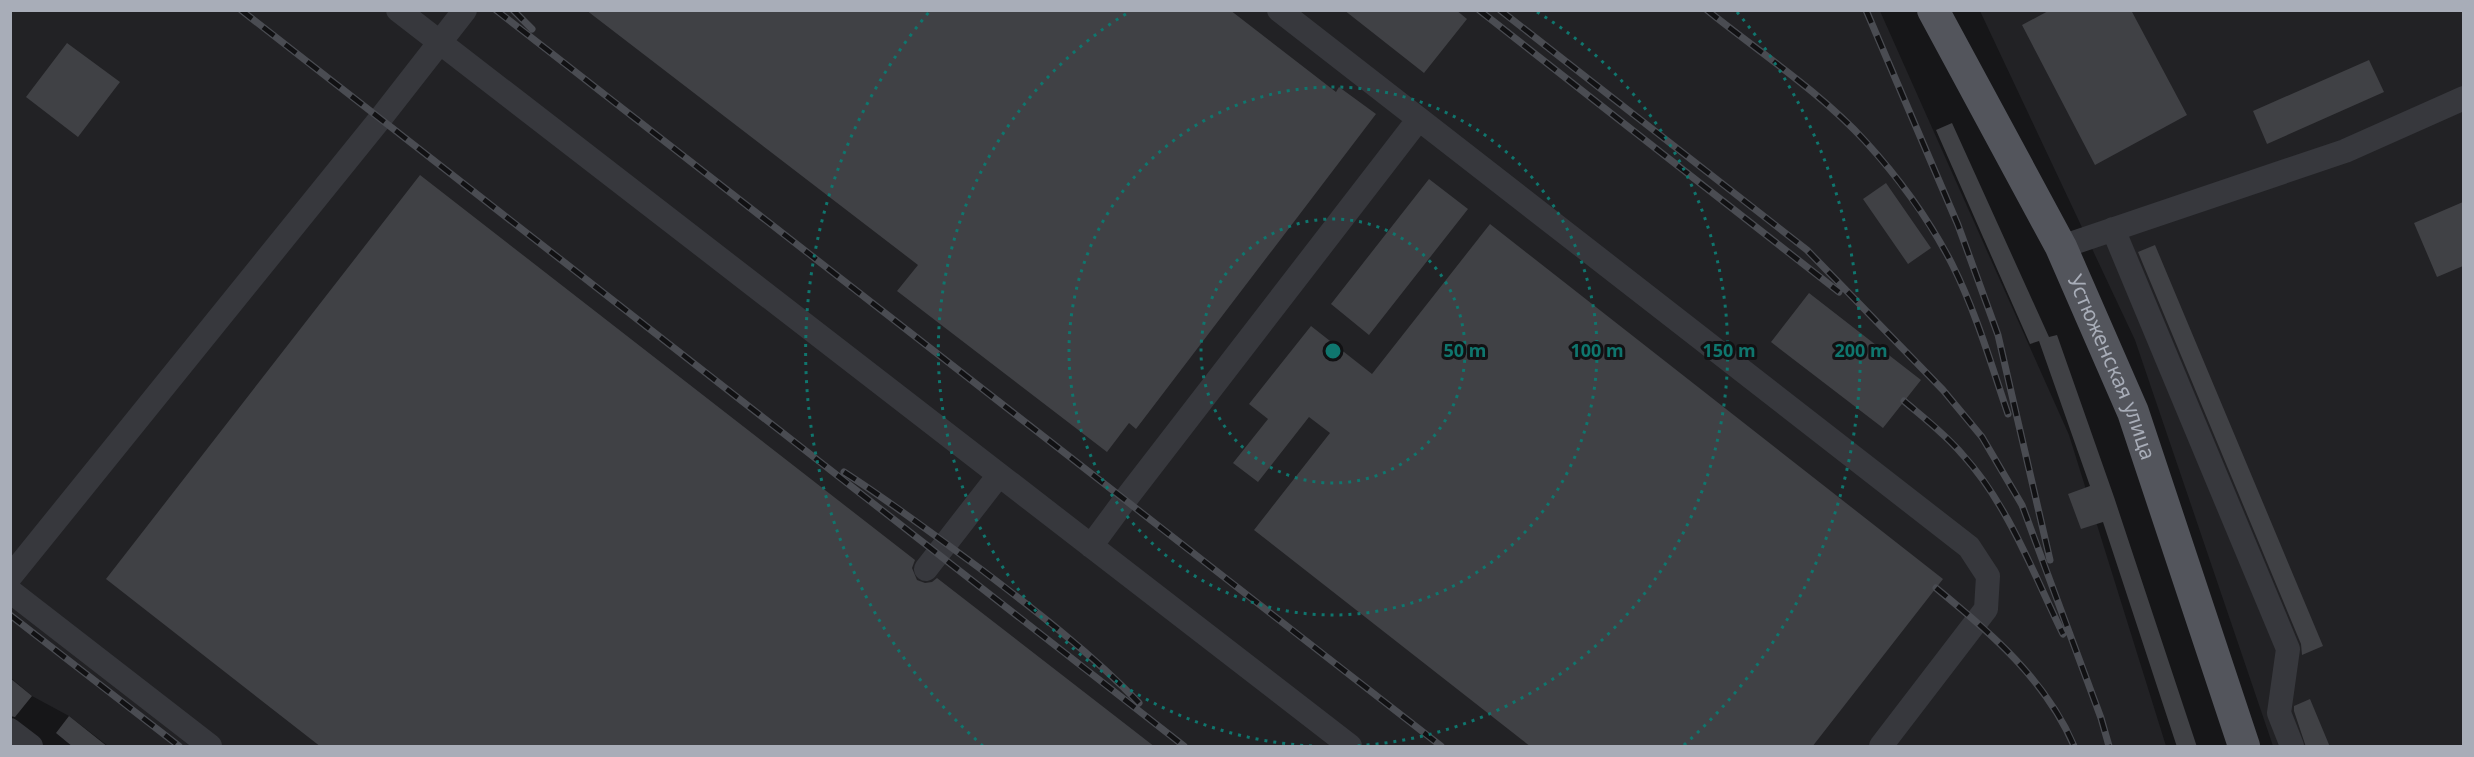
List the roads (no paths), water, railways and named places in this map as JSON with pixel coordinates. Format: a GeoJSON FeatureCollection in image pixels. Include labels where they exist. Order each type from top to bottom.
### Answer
{"type":"FeatureCollection","features":[{"type":"Feature","properties":{"kind":"main road","name":"Устюженская улица"},"geometry":{"type":"LineString","coordinates":[[1933,10],[2061,247],[2133,412],[2244,747]]}},
{"type":"Feature","properties":{"kind":"lane"},"geometry":{"type":"LineString","coordinates":[[398,10],[1350,747]]}},
{"type":"Feature","properties":{"kind":"lane"},"geometry":{"type":"LineString","coordinates":[[10,577],[465,10]]}},
{"type":"Feature","properties":{"kind":"lane"},"geometry":{"type":"LineString","coordinates":[[1279,10],[1969,547],[1988,576],[1986,609],[1881,747]]}},
{"type":"Feature","properties":{"kind":"lane"},"geometry":{"type":"LineString","coordinates":[[2061,247],[2345,151],[2463,98]]}},
{"type":"Feature","properties":{"kind":"lane"},"geometry":{"type":"LineString","coordinates":[[1091,546],[1418,120]]}},
{"type":"Feature","properties":{"kind":"lane"},"geometry":{"type":"LineString","coordinates":[[2113,229],[2288,649],[2279,713],[2292,747]]}},
{"type":"Feature","properties":{"kind":"lane"},"geometry":{"type":"LineString","coordinates":[[926,569],[999,475]]}},
{"type":"Feature","properties":{"kind":"lane"},"geometry":{"type":"LineString","coordinates":[[10,591],[210,747]]}},
{"type":"Feature","properties":{"kind":"lane"},"geometry":{"type":"LineString","coordinates":[[10,730],[31,747]]}},
{"type":"Feature","properties":{"kind":"railway"},"geometry":{"type":"LineString","coordinates":[[241,10],[1184,746]]}},
{"type":"Feature","properties":{"kind":"railway"},"geometry":{"type":"LineString","coordinates":[[496,10],[1441,746]]}},
{"type":"Feature","properties":{"kind":"railway"},"geometry":{"type":"LineString","coordinates":[[513,10],[532,29]]}},
{"type":"Feature","properties":{"kind":"railway"},"geometry":{"type":"LineString","coordinates":[[1479,10],[1839,292]]}},
{"type":"Feature","properties":{"kind":"railway"},"geometry":{"type":"LineString","coordinates":[[1500,10],[1807,250],[1943,390],[1982,437],[2022,505],[2101,718],[2109,746]]}},
{"type":"Feature","properties":{"kind":"railway"},"geometry":{"type":"LineString","coordinates":[[1707,10],[1829,106],[1865,141],[1901,184],[1934,232],[1961,282],[1983,338],[2008,414]]}},
{"type":"Feature","properties":{"kind":"railway"},"geometry":{"type":"LineString","coordinates":[[1866,10],[1958,225],[1998,335],[2050,560]]}},
{"type":"Feature","properties":{"kind":"railway"},"geometry":{"type":"LineString","coordinates":[[1904,401],[1955,447],[1993,495],[2018,540],[2063,634]]}},
{"type":"Feature","properties":{"kind":"railway"},"geometry":{"type":"LineString","coordinates":[[844,472],[914,520],[1023,601],[1083,650],[1139,703]]}},
{"type":"Feature","properties":{"kind":"railway"},"geometry":{"type":"LineString","coordinates":[[1936,588],[1977,622],[2033,679],[2062,722],[2074,746]]}},
{"type":"Feature","properties":{"kind":"railway"},"geometry":{"type":"LineString","coordinates":[[10,615],[179,746]]}}]}
